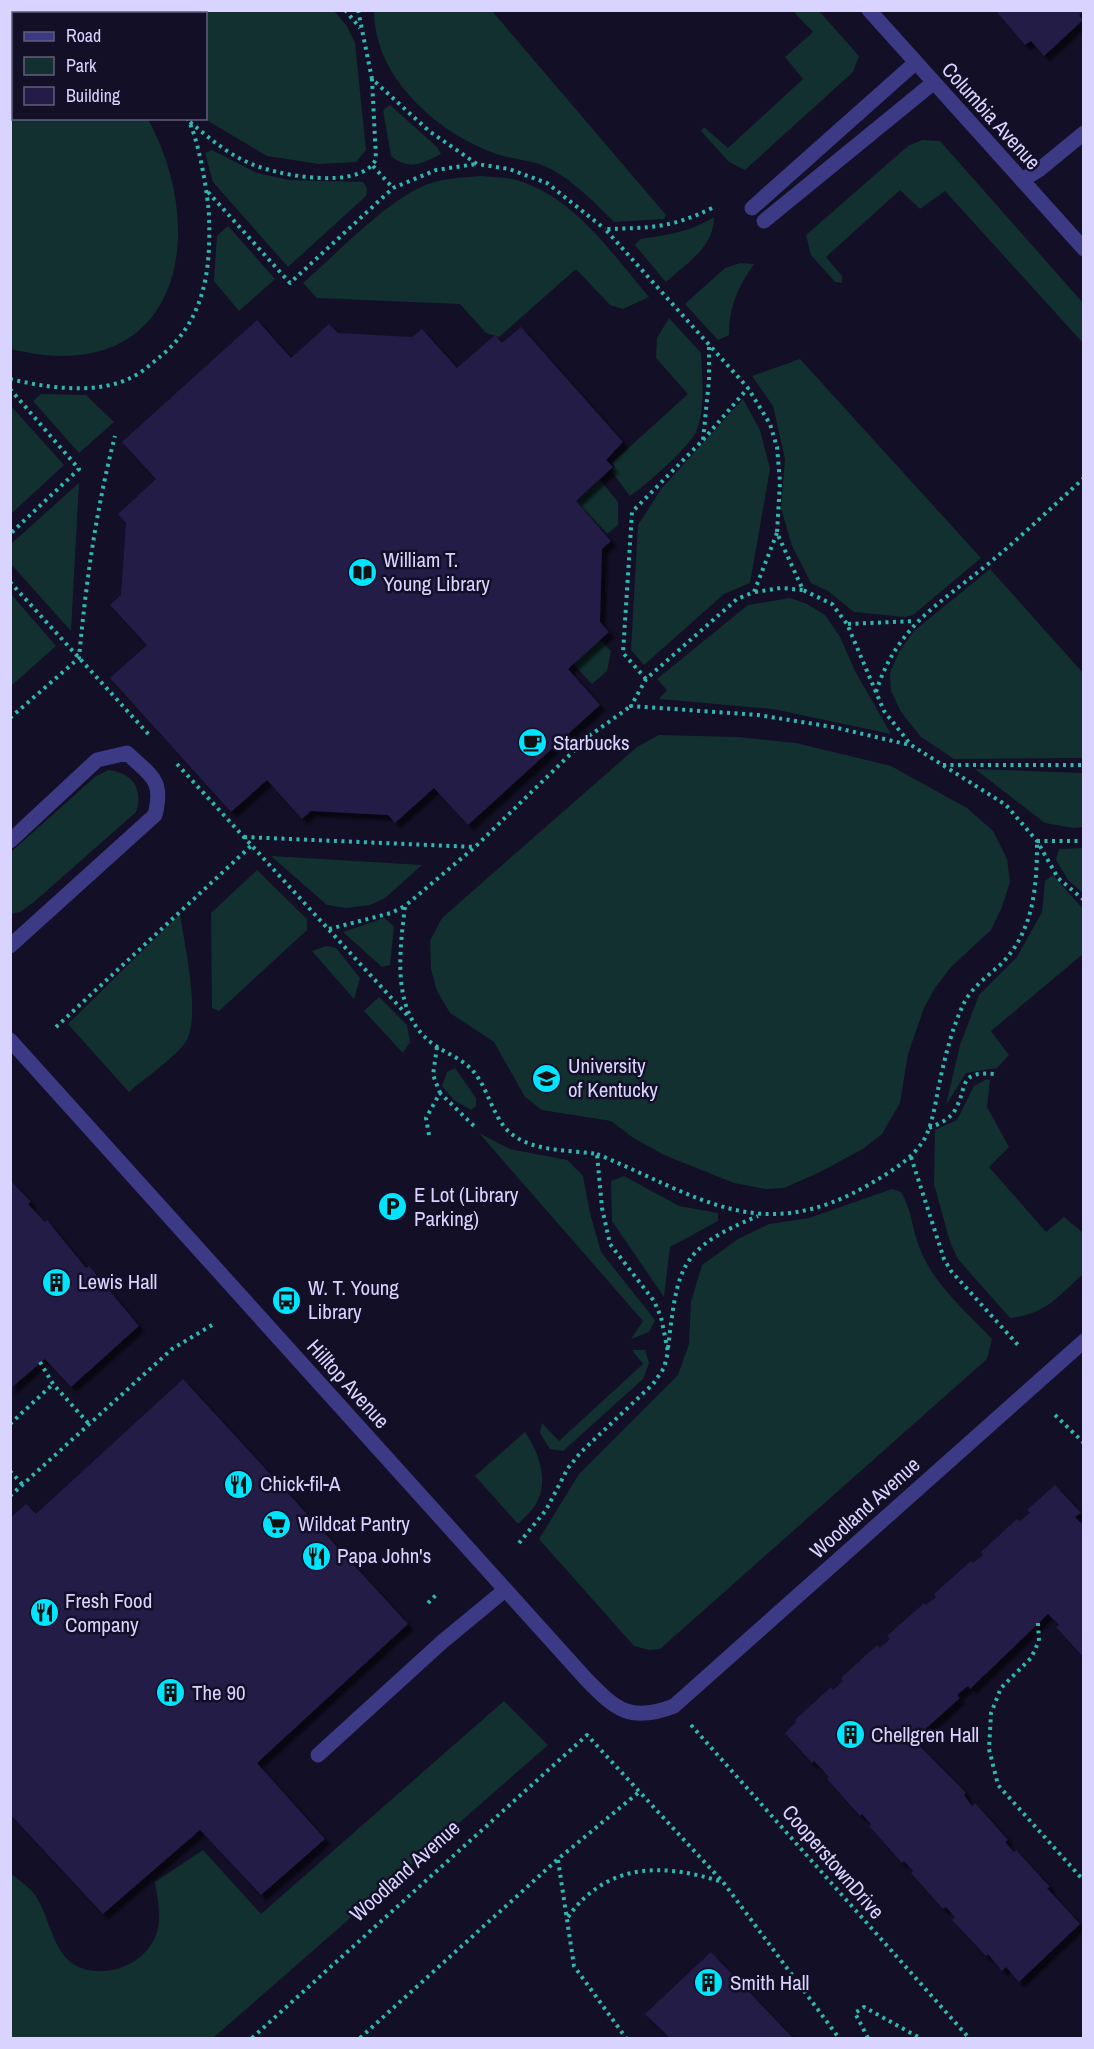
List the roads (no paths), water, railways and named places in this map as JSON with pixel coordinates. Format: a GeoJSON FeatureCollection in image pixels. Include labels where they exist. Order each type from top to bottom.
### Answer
{"type":"FeatureCollection","features":[{"type":"Feature","properties":{"kind":"street","name":"Columbia Avenue"},"geometry":{"type":"LineString","coordinates":[[869,10],[1083,249]]}},
{"type":"Feature","properties":{"kind":"street"},"geometry":{"type":"LineString","coordinates":[[752,208],[915,63]]}},
{"type":"Feature","properties":{"kind":"street"},"geometry":{"type":"LineString","coordinates":[[764,221],[933,83]]}},
{"type":"Feature","properties":{"kind":"street"},"geometry":{"type":"LineString","coordinates":[[1022,180],[1040,169],[1083,133]]}},
{"type":"Feature","properties":{"kind":"street"},"geometry":{"type":"LineString","coordinates":[[10,841],[97,760],[113,754],[127,753],[154,779],[160,795],[155,815],[10,946]]}},
{"type":"Feature","properties":{"kind":"street","name":"Hilltop Avenue"},"geometry":{"type":"LineString","coordinates":[[10,1040],[505,1590],[610,1703],[626,1711],[642,1715],[674,1706]]}},
{"type":"Feature","properties":{"kind":"street","name":"Woodland Avenue"},"geometry":{"type":"LineString","coordinates":[[674,1706],[1083,1341]]}},
{"type":"Feature","properties":{"kind":"street"},"geometry":{"type":"LineString","coordinates":[[318,1755],[442,1642],[505,1590]]}},
{"type":"Feature","properties":{"kind":"place","name":"William T. Young Library"},"geometry":{"type":"Point","coordinates":[362,572]}},
{"type":"Feature","properties":{"kind":"place","name":"Starbucks"},"geometry":{"type":"Point","coordinates":[532,743]}},
{"type":"Feature","properties":{"kind":"place","name":"University of Kentucky"},"geometry":{"type":"Point","coordinates":[547,1078]}},
{"type":"Feature","properties":{"kind":"place","name":"E Lot (Library Parking)"},"geometry":{"type":"Point","coordinates":[393,1207]}},
{"type":"Feature","properties":{"kind":"place","name":"Lewis Hall"},"geometry":{"type":"Point","coordinates":[57,1282]}},
{"type":"Feature","properties":{"kind":"place","name":"W. T. Young Library"},"geometry":{"type":"Point","coordinates":[287,1300]}},
{"type":"Feature","properties":{"kind":"place","name":"Chick-fil-A"},"geometry":{"type":"Point","coordinates":[239,1484]}},
{"type":"Feature","properties":{"kind":"place","name":"Wildcat Pantry"},"geometry":{"type":"Point","coordinates":[277,1524]}},
{"type":"Feature","properties":{"kind":"place","name":"Papa John's"},"geometry":{"type":"Point","coordinates":[316,1556]}},
{"type":"Feature","properties":{"kind":"place","name":"Fresh Food Company"},"geometry":{"type":"Point","coordinates":[44,1613]}},
{"type":"Feature","properties":{"kind":"place","name":"The 90"},"geometry":{"type":"Point","coordinates":[171,1693]}},
{"type":"Feature","properties":{"kind":"place","name":"Chellgren Hall"},"geometry":{"type":"Point","coordinates":[850,1735]}},
{"type":"Feature","properties":{"kind":"place","name":"Smith Hall"},"geometry":{"type":"Point","coordinates":[709,1983]}}]}
